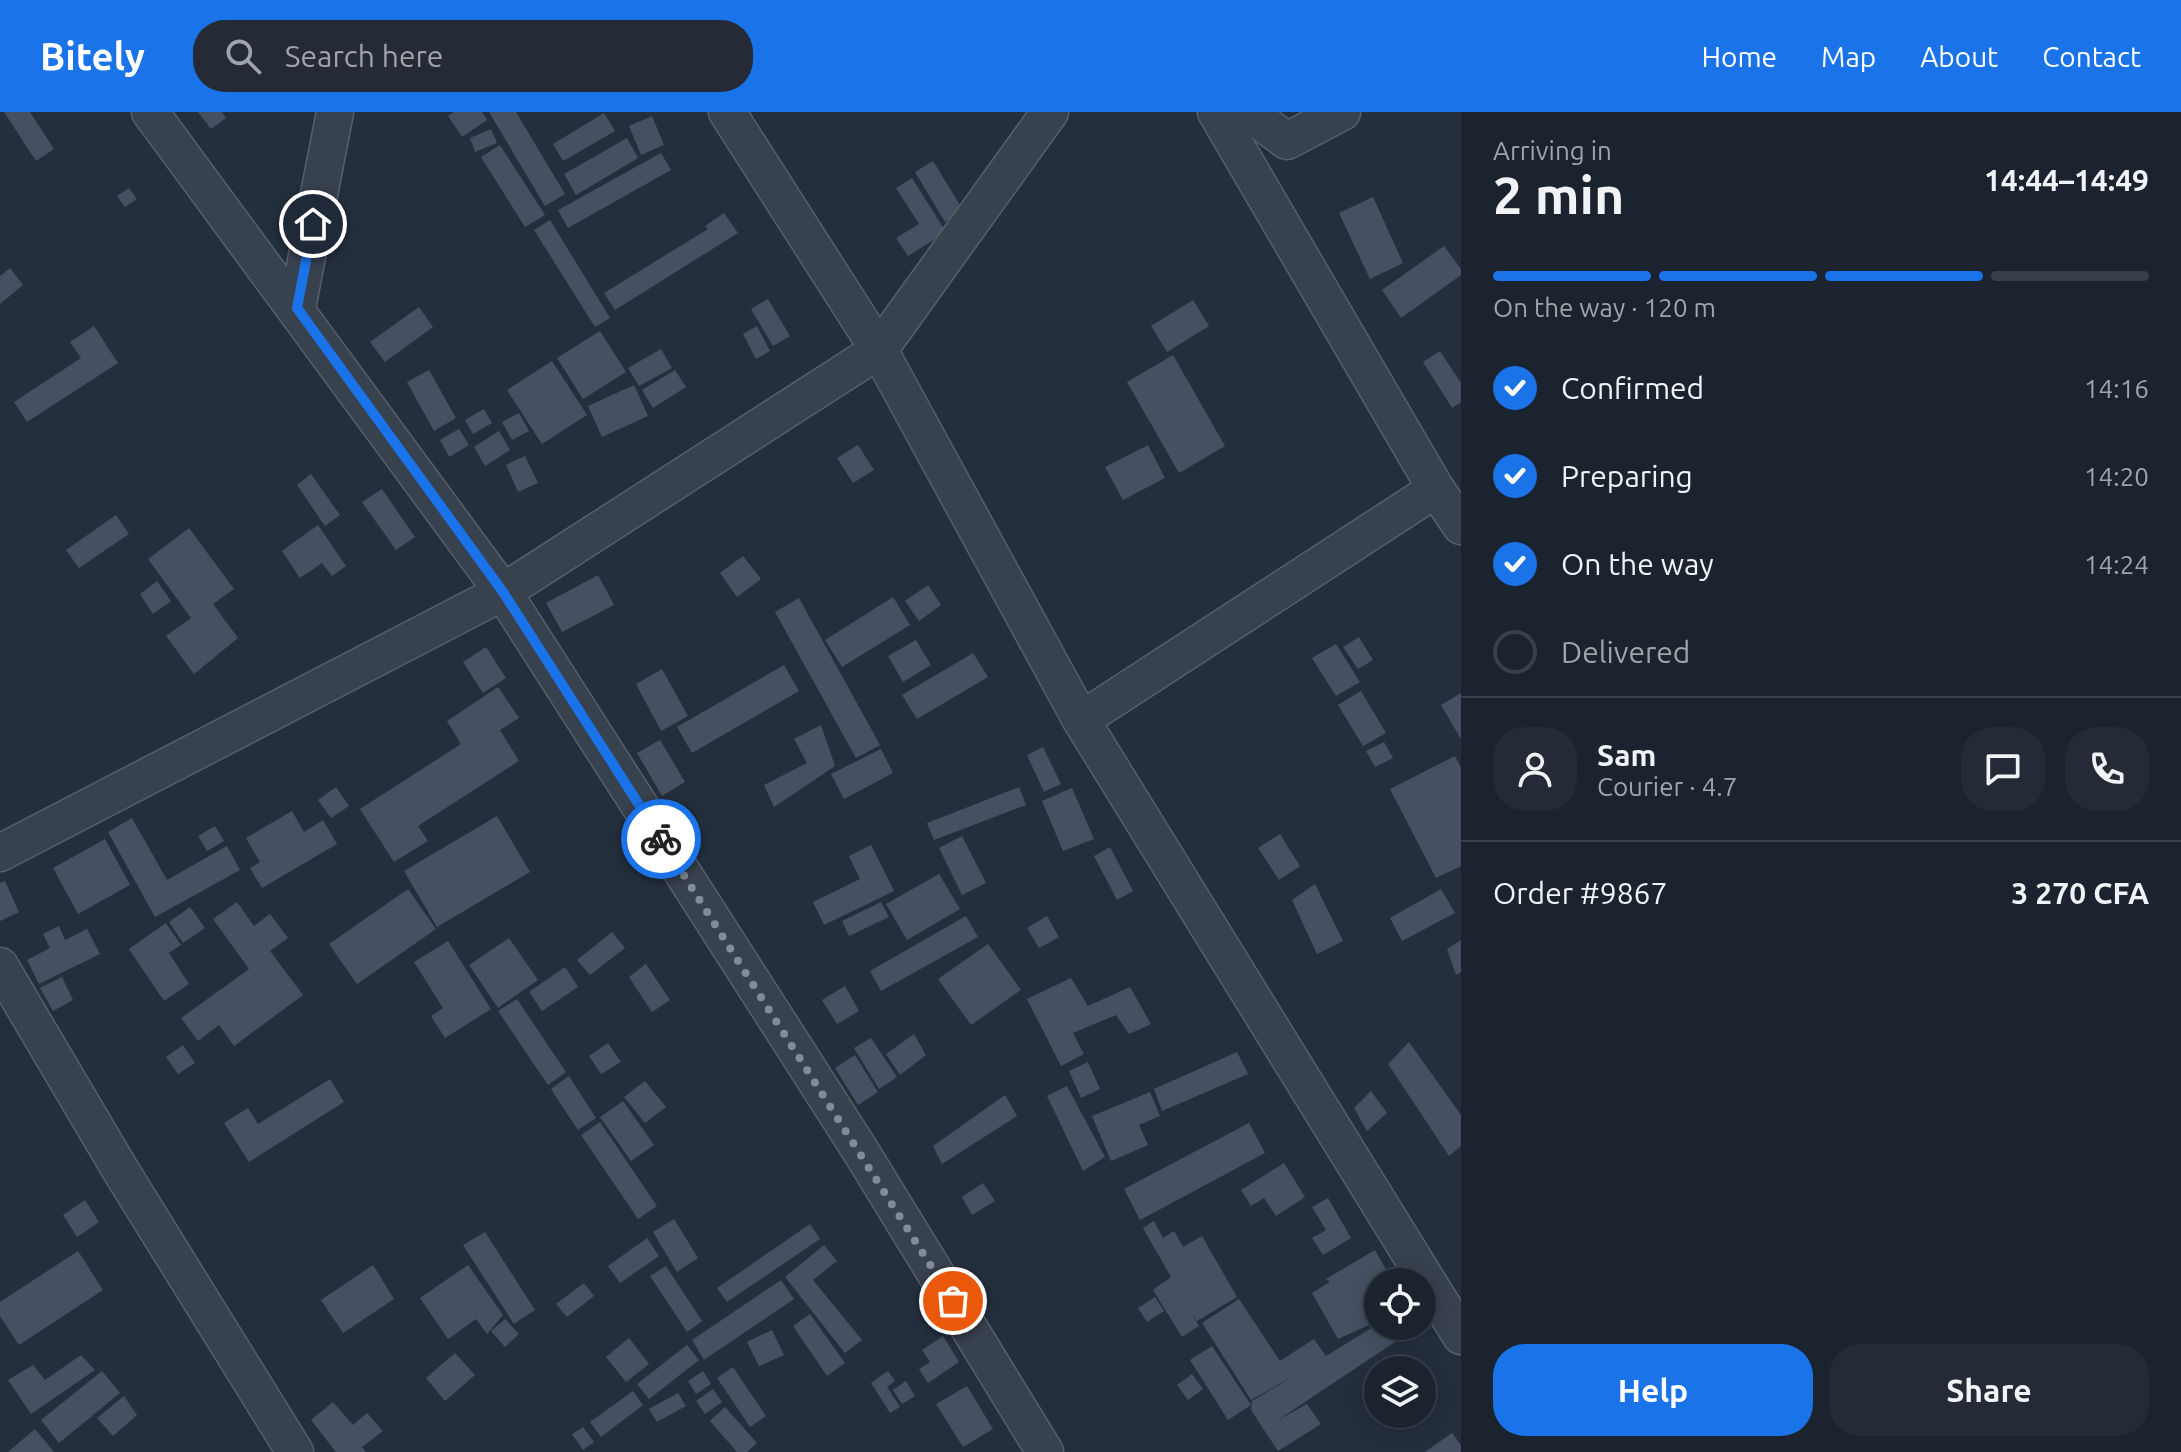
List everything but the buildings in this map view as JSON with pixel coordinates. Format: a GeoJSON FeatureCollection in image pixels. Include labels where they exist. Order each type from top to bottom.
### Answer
{"type":"FeatureCollection","features":[{"type":"Feature","properties":{"kind":"street"},"geometry":{"type":"LineString","coordinates":[[150,112],[503,592],[860,1150],[1045,1452]]}},
{"type":"Feature","properties":{"kind":"street"},"geometry":{"type":"LineString","coordinates":[[297,308],[335,112]]}},
{"type":"Feature","properties":{"kind":"street"},"geometry":{"type":"LineString","coordinates":[[727,112],[879,350],[1081,720],[1461,1336]]}},
{"type":"Feature","properties":{"kind":"street"},"geometry":{"type":"LineString","coordinates":[[0,853],[503,592],[879,350],[1050,112]]}},
{"type":"Feature","properties":{"kind":"street"},"geometry":{"type":"LineString","coordinates":[[1216,112],[1436,489],[1461,526]]}},
{"type":"Feature","properties":{"kind":"street"},"geometry":{"type":"LineString","coordinates":[[1248,112],[1287,141],[1342,112]]}},
{"type":"Feature","properties":{"kind":"street"},"geometry":{"type":"LineString","coordinates":[[1081,720],[1436,489]]}},
{"type":"Feature","properties":{"kind":"street"},"geometry":{"type":"LineString","coordinates":[[0,966],[121,1171],[295,1452]]}},
{"type":"Feature","properties":{"kind":"way so far"},"geometry":{"type":"LineString","coordinates":[[661,839],[953,1301]]}},
{"type":"Feature","properties":{"kind":"route"},"geometry":{"type":"LineString","coordinates":[[313,224],[297,308],[503,592],[661,839]]}}]}
